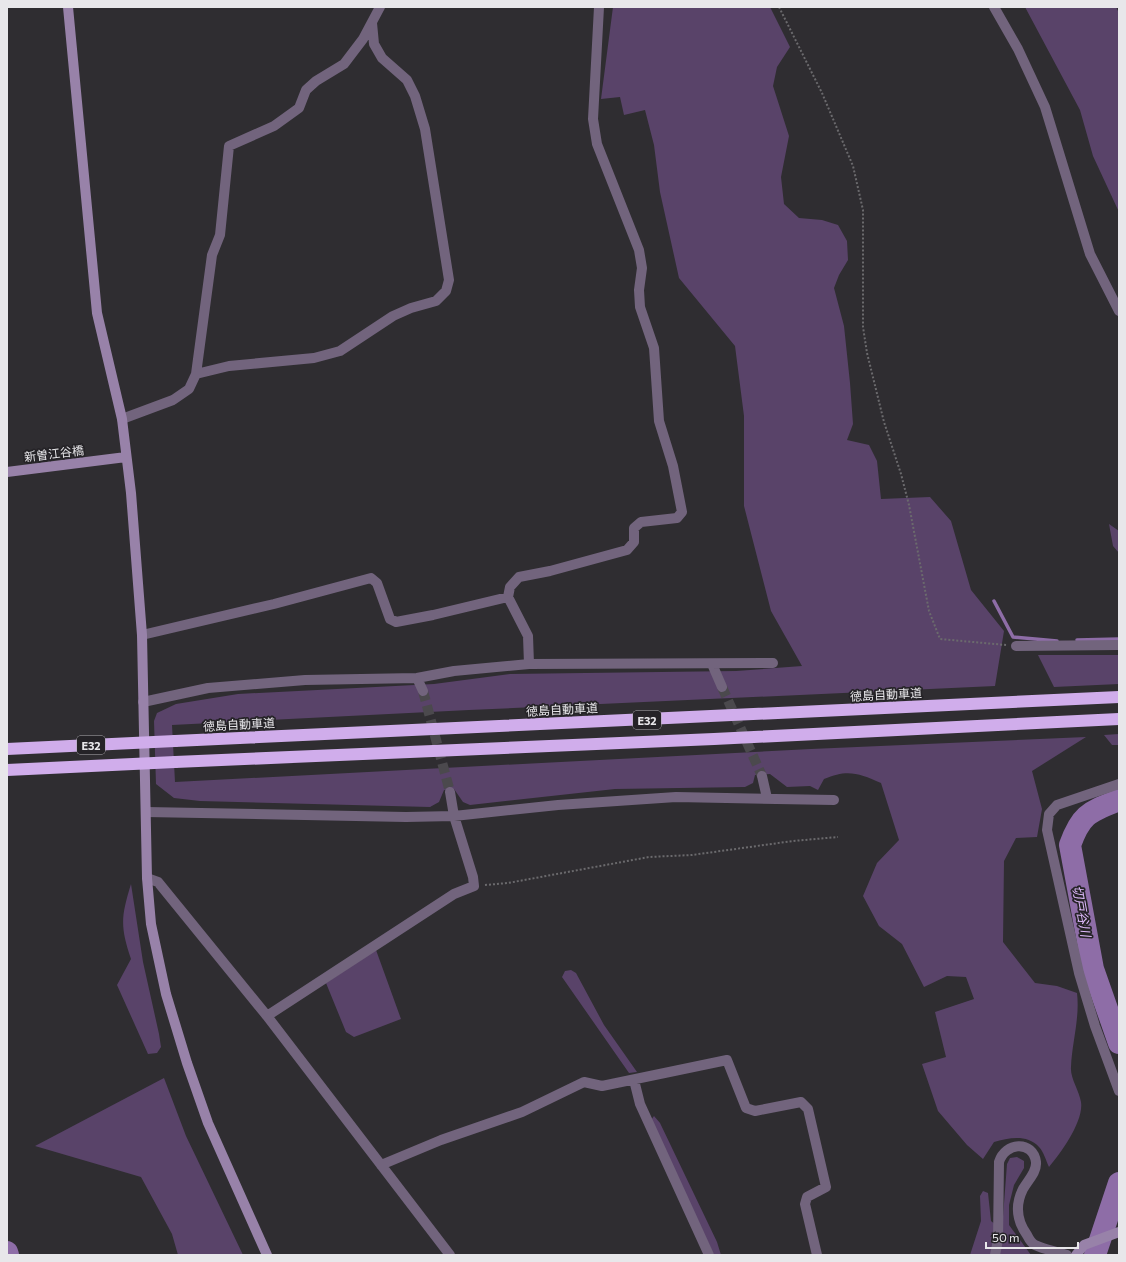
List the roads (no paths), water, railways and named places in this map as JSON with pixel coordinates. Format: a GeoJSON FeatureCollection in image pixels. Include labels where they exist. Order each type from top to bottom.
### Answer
{"type":"FeatureCollection","features":[{"type":"Feature","properties":{"kind":"highway","name":"徳島自動車道"},"geometry":{"type":"LineString","coordinates":[[7,749],[1119,697]]}},
{"type":"Feature","properties":{"kind":"highway","name":"E32"},"geometry":{"type":"LineString","coordinates":[[7,770],[1119,719]]}},
{"type":"Feature","properties":{"kind":"street"},"geometry":{"type":"LineString","coordinates":[[68,7],[97,313],[122,419],[138,569],[144,702],[147,878],[151,924],[166,994],[187,1063],[208,1123],[267,1255]]}},
{"type":"Feature","properties":{"kind":"street"},"geometry":{"type":"LineString","coordinates":[[122,419],[173,400],[189,389],[196,374],[212,255],[220,235],[229,146],[274,126],[299,108],[306,90],[316,81],[344,64],[364,39],[380,7]]}},
{"type":"Feature","properties":{"kind":"street"},"geometry":{"type":"LineString","coordinates":[[529,664],[528,636],[508,597],[510,587],[520,577],[550,571],[627,550],[634,542],[634,528],[641,522],[677,518],[682,512],[673,466],[659,421],[654,348],[640,307],[639,290],[642,268],[639,250],[597,144],[593,119],[599,7]]}},
{"type":"Feature","properties":{"kind":"street"},"geometry":{"type":"LineString","coordinates":[[994,7],[1018,49],[1045,107],[1090,254],[1119,311]]}},
{"type":"Feature","properties":{"kind":"street"},"geometry":{"type":"LineString","coordinates":[[196,374],[229,366],[314,358],[329,355],[340,351],[393,316],[411,308],[436,301],[446,291],[448,280],[423,123],[415,96],[407,80],[382,58],[374,44],[372,23]]}},
{"type":"Feature","properties":{"kind":"street","name":"新曽江谷橋"},"geometry":{"type":"LineString","coordinates":[[7,472],[126,457]]}},
{"type":"Feature","properties":{"kind":"street"},"geometry":{"type":"LineString","coordinates":[[142,636],[274,604],[371,578],[377,582],[390,618],[396,622],[433,615],[508,597]]}},
{"type":"Feature","properties":{"kind":"street"},"geometry":{"type":"LineString","coordinates":[[1016,646],[1119,645]]}},
{"type":"Feature","properties":{"kind":"street"},"geometry":{"type":"LineString","coordinates":[[144,702],[208,688],[305,680],[416,678],[454,671],[529,664],[773,663]]}},
{"type":"Feature","properties":{"kind":"street"},"geometry":{"type":"LineString","coordinates":[[712,664],[722,687]]}},
{"type":"Feature","properties":{"kind":"street"},"geometry":{"type":"LineString","coordinates":[[416,678],[423,691]]}},
{"type":"Feature","properties":{"kind":"street"},"geometry":{"type":"LineString","coordinates":[[762,776],[767,798]]}},
{"type":"Feature","properties":{"kind":"street"},"geometry":{"type":"LineString","coordinates":[[1119,784],[1057,805],[1049,814],[1047,830],[1079,973],[1095,1026],[1119,1091]]}},
{"type":"Feature","properties":{"kind":"street"},"geometry":{"type":"LineString","coordinates":[[267,1016],[454,894],[474,886],[473,877],[454,816],[450,792]]}},
{"type":"Feature","properties":{"kind":"street"},"geometry":{"type":"LineString","coordinates":[[146,812],[398,817],[454,816],[558,805],[676,797],[834,800]]}},
{"type":"Feature","properties":{"kind":"street"},"geometry":{"type":"LineString","coordinates":[[147,878],[158,882],[267,1016],[450,1255]]}},
{"type":"Feature","properties":{"kind":"street"},"geometry":{"type":"LineString","coordinates":[[381,1165],[441,1140],[522,1112],[584,1082],[602,1086],[727,1060],[746,1108],[755,1111],[800,1102],[808,1109],[826,1187],[807,1197],[805,1204],[817,1255]]}},
{"type":"Feature","properties":{"kind":"street"},"geometry":{"type":"LineString","coordinates":[[634,1080],[640,1104],[709,1255]]}},
{"type":"Feature","properties":{"kind":"street"},"geometry":{"type":"LineString","coordinates":[[995,1255],[998,1240],[999,1162],[1004,1152],[1009,1148],[1019,1146],[1029,1150],[1033,1154],[1036,1166],[1019,1202],[1018,1212],[1021,1227],[1033,1244],[1067,1255]]}},
{"type":"Feature","properties":{"kind":"street"},"geometry":{"type":"LineString","coordinates":[[1076,1255],[1084,1245],[1119,1232]]}},
{"type":"Feature","properties":{"kind":"waterway"},"geometry":{"type":"LineString","coordinates":[[994,601],[1013,637],[1057,641]]}},
{"type":"Feature","properties":{"kind":"waterway"},"geometry":{"type":"LineString","coordinates":[[1077,640],[1119,639]]}},
{"type":"Feature","properties":{"kind":"waterway","name":"切戸谷川"},"geometry":{"type":"LineString","coordinates":[[1119,800],[1087,815],[1078,827],[1070,845],[1093,969],[1119,1043]]}},
{"type":"Feature","properties":{"kind":"waterway","name":"切戸谷川"},"geometry":{"type":"LineString","coordinates":[[1095,1255],[1119,1183]]}},
{"type":"Feature","properties":{"kind":"tunnel"},"geometry":{"type":"LineString","coordinates":[[722,687],[762,776]]}},
{"type":"Feature","properties":{"kind":"tunnel"},"geometry":{"type":"LineString","coordinates":[[423,691],[450,792]]}}]}
